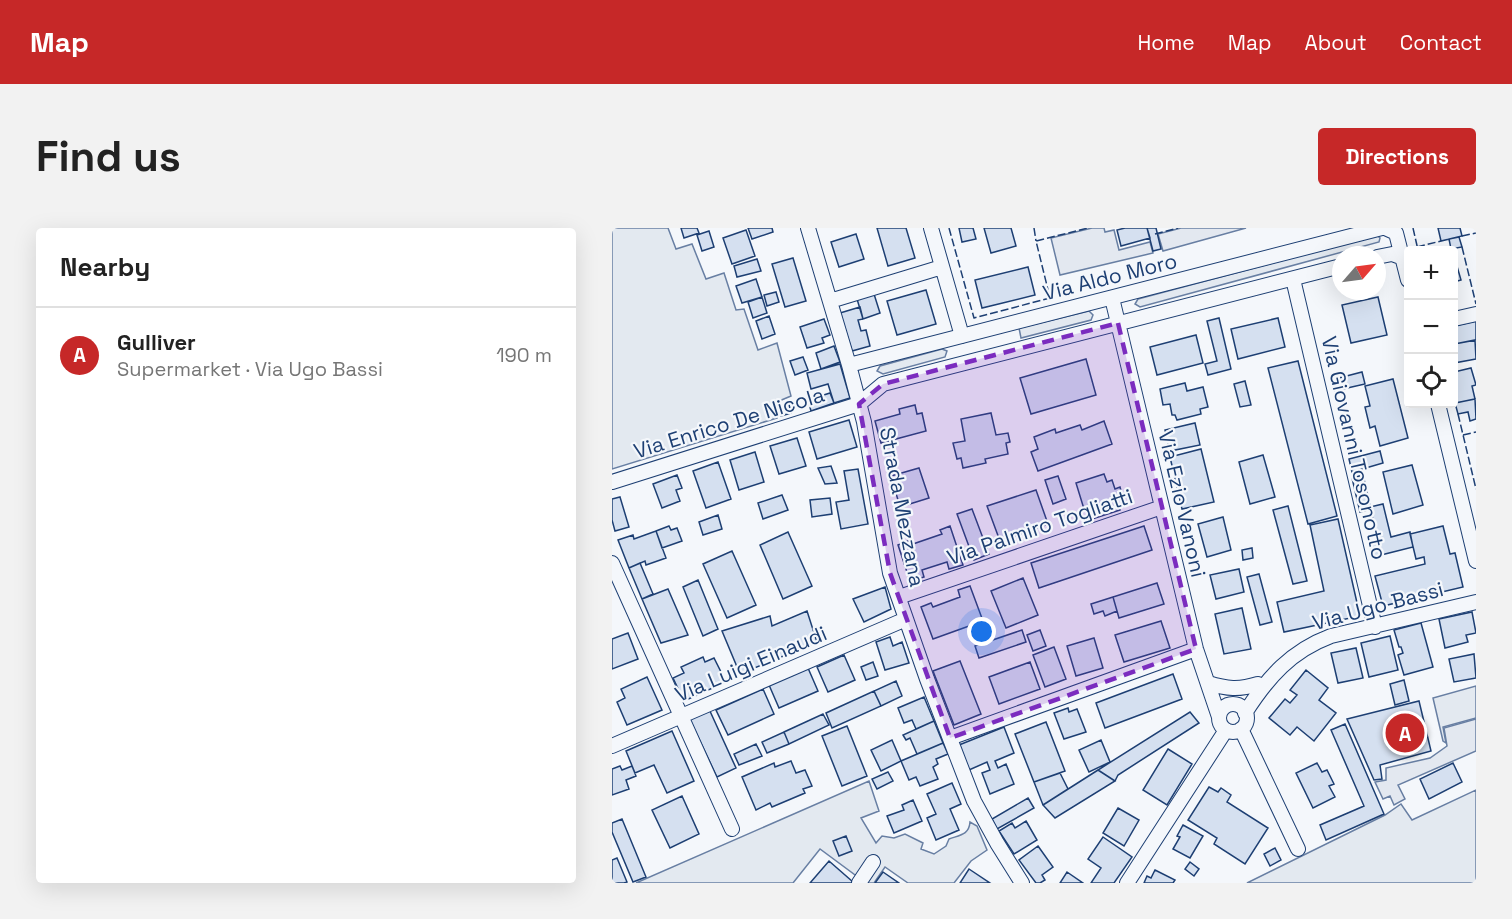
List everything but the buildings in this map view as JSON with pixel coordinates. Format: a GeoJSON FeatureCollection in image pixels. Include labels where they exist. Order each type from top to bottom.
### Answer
{"type":"FeatureCollection","features":[{"type":"Feature","properties":{"kind":"street","name":"Strada Mezzana"},"geometry":{"type":"LineString","coordinates":[[808,228],[859,404],[890,573],[974,801],[1022,883]]}},
{"type":"Feature","properties":{"kind":"street"},"geometry":{"type":"LineString","coordinates":[[931,228],[962,336]]}},
{"type":"Feature","properties":{"kind":"street"},"geometry":{"type":"LineString","coordinates":[[1384,228],[1396,233],[1404,262]]}},
{"type":"Feature","properties":{"kind":"street","name":"Via Aldo Moro"},"geometry":{"type":"LineString","coordinates":[[849,365],[1384,228]]}},
{"type":"Feature","properties":{"kind":"street"},"geometry":{"type":"LineString","coordinates":[[1386,255],[1392,254],[1403,258]]}},
{"type":"Feature","properties":{"kind":"street"},"geometry":{"type":"LineString","coordinates":[[830,301],[942,267]]}},
{"type":"Feature","properties":{"kind":"street"},"geometry":{"type":"LineString","coordinates":[[859,404],[883,384],[1332,268]]}},
{"type":"Feature","properties":{"kind":"street","name":"Via Giovanni Tosonotto"},"geometry":{"type":"LineString","coordinates":[[1293,279],[1376,627]]}},
{"type":"Feature","properties":{"kind":"street","name":"Via Ezio Vanoni"},"geometry":{"type":"LineString","coordinates":[[1112,298],[1196,649],[1219,717]]}},
{"type":"Feature","properties":{"kind":"street"},"geometry":{"type":"LineString","coordinates":[[1458,318],[1476,315]]}},
{"type":"Feature","properties":{"kind":"street","name":"Via Enrico De Nicola"},"geometry":{"type":"LineString","coordinates":[[612,482],[859,404]]}},
{"type":"Feature","properties":{"kind":"street"},"geometry":{"type":"LineString","coordinates":[[1439,408],[1476,561]]}},
{"type":"Feature","properties":{"kind":"street","name":"Via Palmiro Togliatti"},"geometry":{"type":"LineString","coordinates":[[899,597],[1161,507]]}},
{"type":"Feature","properties":{"kind":"street"},"geometry":{"type":"LineString","coordinates":[[612,562],[616,584],[681,717],[732,829]]}},
{"type":"Feature","properties":{"kind":"street","name":"Via Ugo Bassi"},"geometry":{"type":"LineString","coordinates":[[1271,676],[1292,656],[1315,642],[1331,636],[1476,602]]}},
{"type":"Feature","properties":{"kind":"street","name":"Via Luigi Einaudi"},"geometry":{"type":"LineString","coordinates":[[612,746],[906,619]]}},
{"type":"Feature","properties":{"kind":"street"},"geometry":{"type":"LineString","coordinates":[[950,738],[1196,649]]}},
{"type":"Feature","properties":{"kind":"street"},"geometry":{"type":"LineString","coordinates":[[1233,705],[1242,708],[1245,713],[1245,724],[1241,729],[1231,732],[1219,722],[1224,708],[1233,705],[1271,676]]}},
{"type":"Feature","properties":{"kind":"street"},"geometry":{"type":"LineString","coordinates":[[1245,713],[1271,676]]}},
{"type":"Feature","properties":{"kind":"street"},"geometry":{"type":"LineString","coordinates":[[1208,683],[1233,689],[1258,684]]}},
{"type":"Feature","properties":{"kind":"street"},"geometry":{"type":"LineString","coordinates":[[1241,729],[1298,849]]}},
{"type":"Feature","properties":{"kind":"street"},"geometry":{"type":"LineString","coordinates":[[1127,883],[1226,730]]}},
{"type":"Feature","properties":{"kind":"street"},"geometry":{"type":"LineString","coordinates":[[859,883],[873,862]]}},
{"type":"Feature","properties":{"kind":"highlighted area"},"geometry":{"type":"Polygon","coordinates":[[[1118,323],[1196,649],[950,738],[890,573],[859,404],[883,384],[1118,323]]]}},
{"type":"Feature","properties":{"kind":"shaded area"},"geometry":{"type":"Polygon","coordinates":[[[612,228],[668,228],[676,249],[692,244],[706,279],[724,273],[736,310],[744,309],[758,350],[777,343],[791,396],[772,404],[777,418],[612,469],[612,228]]]}},
{"type":"Feature","properties":{"kind":"shaded area"},"geometry":{"type":"Polygon","coordinates":[[[1092,228],[1104,228],[1105,232],[1114,230],[1119,250],[1150,242],[1153,253],[1060,275],[1051,238],[1092,228]]]}},
{"type":"Feature","properties":{"kind":"shaded area"},"geometry":{"type":"Polygon","coordinates":[[[1181,228],[1246,228],[1163,251],[1158,234],[1181,228]]]}},
{"type":"Feature","properties":{"kind":"shaded area"},"geometry":{"type":"Polygon","coordinates":[[[1377,235],[1380,238],[1379,242],[1364,246],[1336,246],[1377,235]]]}},
{"type":"Feature","properties":{"kind":"shaded area"},"geometry":{"type":"Polygon","coordinates":[[[1332,247],[1332,255],[1140,307],[1135,304],[1138,299],[1332,247]]]}},
{"type":"Feature","properties":{"kind":"shaded area"},"geometry":{"type":"Polygon","coordinates":[[[1089,311],[1093,315],[1091,320],[1021,338],[1019,328],[1089,311]]]}},
{"type":"Feature","properties":{"kind":"shaded area"},"geometry":{"type":"Polygon","coordinates":[[[942,349],[947,351],[945,357],[883,374],[877,371],[880,366],[942,349]]]}},
{"type":"Feature","properties":{"kind":"shaded area"},"geometry":{"type":"Polygon","coordinates":[[[1476,686],[1476,718],[1443,727],[1446,743],[1443,741],[1433,698],[1476,686]]]}},
{"type":"Feature","properties":{"kind":"shaded area"},"geometry":{"type":"Polygon","coordinates":[[[1476,719],[1476,751],[1398,785],[1405,799],[1394,805],[1390,796],[1383,799],[1375,782],[1386,780],[1386,768],[1430,758],[1447,746],[1444,728],[1476,719]]]}},
{"type":"Feature","properties":{"kind":"shaded area"},"geometry":{"type":"Polygon","coordinates":[[[869,781],[879,811],[861,818],[876,843],[882,836],[894,838],[905,834],[923,843],[921,849],[934,854],[946,846],[949,839],[966,832],[970,822],[977,826],[987,850],[971,861],[954,883],[908,883],[885,867],[874,883],[866,883],[820,849],[793,883],[636,883],[869,781]]]}},
{"type":"Feature","properties":{"kind":"shaded area"},"geometry":{"type":"Polygon","coordinates":[[[1476,790],[1476,883],[1247,883],[1385,815],[1401,804],[1412,820],[1476,790]]]}},
{"type":"Feature","properties":{"kind":"fence"},"geometry":{"type":"LineString","coordinates":[[949,228],[974,318],[1050,298],[1036,241],[1088,228]]}},
{"type":"Feature","properties":{"kind":"fence"},"geometry":{"type":"LineString","coordinates":[[1034,228],[1036,241]]}},
{"type":"Feature","properties":{"kind":"fence"},"geometry":{"type":"LineString","coordinates":[[1155,234],[1178,228]]}},
{"type":"Feature","properties":{"kind":"fence"},"geometry":{"type":"LineString","coordinates":[[1413,228],[1417,246]]}},
{"type":"Feature","properties":{"kind":"fence"},"geometry":{"type":"LineString","coordinates":[[1462,236],[1476,233]]}},
{"type":"Feature","properties":{"kind":"fence"},"geometry":{"type":"LineString","coordinates":[[1421,246],[1441,241]]}},
{"type":"Feature","properties":{"kind":"fence"},"geometry":{"type":"LineString","coordinates":[[1462,247],[1476,304]]}},
{"type":"Feature","properties":{"kind":"fence"},"geometry":{"type":"LineString","coordinates":[[1458,414],[1476,489]]}},
{"type":"Feature","properties":{"kind":"fence"},"geometry":{"type":"LineString","coordinates":[[1463,435],[1476,432]]}},
{"type":"Feature","properties":{"kind":"place","name":"Gulliver"},"geometry":{"type":"Point","coordinates":[1405,733]}}]}
